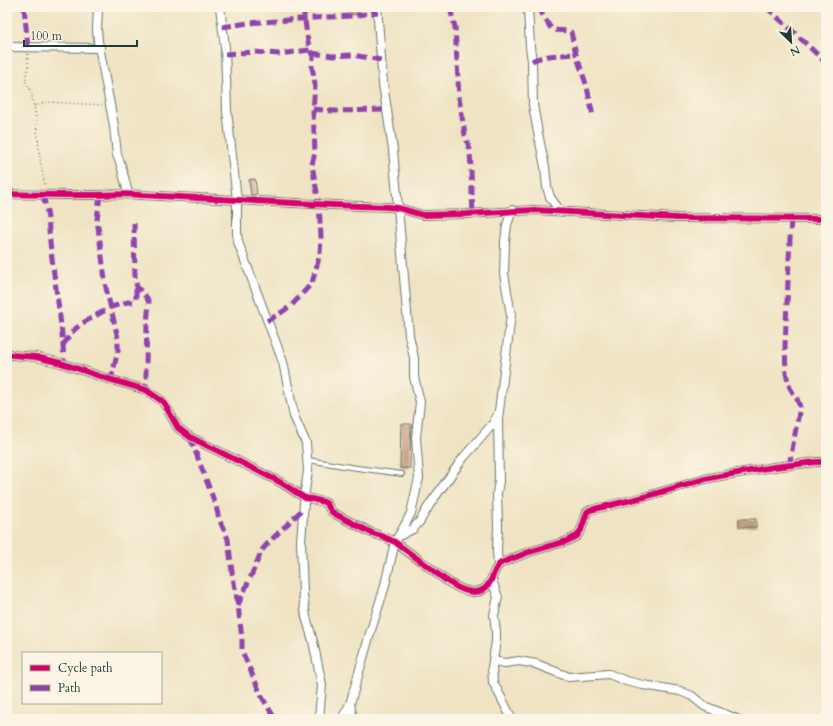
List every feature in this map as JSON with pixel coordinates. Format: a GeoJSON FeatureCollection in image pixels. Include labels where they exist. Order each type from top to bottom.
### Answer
{"type":"FeatureCollection","features":[{"type":"Feature","properties":{"kind":"street"},"geometry":{"type":"LineString","coordinates":[[98,7],[97,30],[114,126],[116,154],[121,165],[128,193]]}},
{"type":"Feature","properties":{"kind":"street"},"geometry":{"type":"LineString","coordinates":[[220,7],[225,48],[227,111],[237,200],[238,242],[282,362],[294,416],[306,443],[308,471],[301,541],[303,594],[306,617],[313,641],[322,685],[319,719]]}},
{"type":"Feature","properties":{"kind":"street"},"geometry":{"type":"LineString","coordinates":[[342,719],[350,704],[384,589],[396,540],[411,513],[419,478],[416,437],[420,402],[414,377],[414,358],[409,335],[393,150],[383,84],[377,7]]}},
{"type":"Feature","properties":{"kind":"street"},"geometry":{"type":"LineString","coordinates":[[528,7],[532,61],[533,104],[545,167],[547,187],[550,197],[560,211]]}},
{"type":"Feature","properties":{"kind":"street"},"geometry":{"type":"LineString","coordinates":[[7,47],[100,48]]}},
{"type":"Feature","properties":{"kind":"street"},"geometry":{"type":"LineString","coordinates":[[7,194],[49,195],[128,193],[141,195],[398,208],[423,215],[534,210],[677,218],[826,219]]}},
{"type":"Feature","properties":{"kind":"street"},"geometry":{"type":"LineString","coordinates":[[7,353],[12,355],[36,357],[55,362],[146,390],[162,401],[180,431],[280,482],[305,498],[324,502],[335,514],[372,533],[396,540],[455,586],[474,592],[479,591],[485,588],[492,580],[498,565],[498,419],[511,315],[504,274],[505,241],[507,225],[512,210]]}},
{"type":"Feature","properties":{"kind":"street"},"geometry":{"type":"LineString","coordinates":[[396,540],[412,529],[420,521],[430,504],[464,457],[492,425],[499,410]]}},
{"type":"Feature","properties":{"kind":"street"},"geometry":{"type":"LineString","coordinates":[[498,565],[529,552],[567,541],[576,536],[581,530],[586,512],[590,510],[644,497],[705,479],[774,467],[826,462]]}},
{"type":"Feature","properties":{"kind":"street"},"geometry":{"type":"LineString","coordinates":[[492,580],[498,597],[494,615],[496,641],[492,667],[493,682],[512,719]]}},
{"type":"Feature","properties":{"kind":"street"},"geometry":{"type":"LineString","coordinates":[[493,661],[505,663],[519,661],[536,664],[569,677],[609,674],[626,681],[680,691],[692,696],[704,706],[737,719]]}},
{"type":"Feature","properties":{"kind":"street"},"geometry":{"type":"LineString","coordinates":[[350,704],[353,719]]}},
{"type":"Feature","properties":{"kind":"lane"},"geometry":{"type":"LineString","coordinates":[[307,460],[402,474]]}},
{"type":"Feature","properties":{"kind":"path"},"geometry":{"type":"LineString","coordinates":[[28,47],[26,82],[31,91],[34,106],[41,167],[45,187]]}},
{"type":"Feature","properties":{"kind":"path"},"geometry":{"type":"LineString","coordinates":[[34,106],[48,102],[110,105]]}},
{"type":"Feature","properties":{"kind":"building"},"geometry":{"type":"Polygon","coordinates":[[[345,7],[361,7],[357,14],[350,14],[345,7]]]}},
{"type":"Feature","properties":{"kind":"building"},"geometry":{"type":"Polygon","coordinates":[[[255,179],[257,194],[251,195],[249,180],[255,179]]]}},
{"type":"Feature","properties":{"kind":"building"},"geometry":{"type":"Polygon","coordinates":[[[401,424],[411,424],[410,468],[400,468],[401,424]]]}},
{"type":"Feature","properties":{"kind":"building"},"geometry":{"type":"Polygon","coordinates":[[[739,519],[756,519],[756,527],[739,527],[739,519]]]}},
{"type":"Feature","properties":{"kind":"marked path"},"geometry":{"type":"LineString","coordinates":[[24,7],[28,47]]}},
{"type":"Feature","properties":{"kind":"marked path"},"geometry":{"type":"LineString","coordinates":[[267,321],[292,305],[312,283],[320,254],[321,237],[319,204],[312,165],[315,152],[313,111],[315,85],[312,68],[313,57],[308,42],[303,7]]}},
{"type":"Feature","properties":{"kind":"marked path"},"geometry":{"type":"LineString","coordinates":[[451,7],[455,27],[459,98],[465,135],[470,150],[473,214]]}},
{"type":"Feature","properties":{"kind":"marked path"},"geometry":{"type":"LineString","coordinates":[[538,7],[553,30],[571,32],[576,54],[587,87],[593,116]]}},
{"type":"Feature","properties":{"kind":"marked path"},"geometry":{"type":"LineString","coordinates":[[766,7],[826,63]]}},
{"type":"Feature","properties":{"kind":"marked path"},"geometry":{"type":"LineString","coordinates":[[222,27],[249,23],[353,16],[378,12]]}},
{"type":"Feature","properties":{"kind":"marked path"},"geometry":{"type":"LineString","coordinates":[[225,54],[254,52],[279,54],[310,50]]}},
{"type":"Feature","properties":{"kind":"marked path"},"geometry":{"type":"LineString","coordinates":[[312,53],[333,56],[352,55],[381,60]]}},
{"type":"Feature","properties":{"kind":"marked path"},"geometry":{"type":"LineString","coordinates":[[532,61],[547,56],[576,54]]}},
{"type":"Feature","properties":{"kind":"marked path"},"geometry":{"type":"LineString","coordinates":[[313,109],[333,111],[387,110]]}},
{"type":"Feature","properties":{"kind":"marked path"},"geometry":{"type":"LineString","coordinates":[[42,195],[48,215],[64,364]]}},
{"type":"Feature","properties":{"kind":"marked path"},"geometry":{"type":"LineString","coordinates":[[100,195],[97,219],[106,288],[118,338],[118,351],[111,379]]}},
{"type":"Feature","properties":{"kind":"marked path"},"geometry":{"type":"LineString","coordinates":[[789,466],[800,407],[790,388],[786,373],[785,345],[791,218]]}},
{"type":"Feature","properties":{"kind":"marked path"},"geometry":{"type":"LineString","coordinates":[[134,223],[135,278],[137,287],[147,298],[149,303],[147,323],[146,390]]}},
{"type":"Feature","properties":{"kind":"marked path"},"geometry":{"type":"LineString","coordinates":[[63,345],[73,331],[81,324],[111,307],[128,302],[134,302],[136,299],[136,286]]}},
{"type":"Feature","properties":{"kind":"marked path"},"geometry":{"type":"LineString","coordinates":[[190,437],[216,506],[219,519],[228,539],[238,605],[242,651],[262,697],[275,719]]}},
{"type":"Feature","properties":{"kind":"marked path"},"geometry":{"type":"LineString","coordinates":[[238,605],[262,550],[304,508]]}},
{"type":"Feature","properties":{"kind":"cycle path"},"geometry":{"type":"LineString","coordinates":[[7,194],[129,194],[389,207],[423,215],[534,210],[677,218],[826,219]]}},
{"type":"Feature","properties":{"kind":"cycle path"},"geometry":{"type":"LineString","coordinates":[[7,353],[12,355],[36,357],[61,363],[146,390],[162,401],[178,428],[190,437],[280,482],[305,498],[324,502],[335,514],[372,533],[395,542],[460,589],[473,592],[484,589],[490,583],[496,569],[501,563],[529,552],[567,541],[577,536],[581,530],[587,512],[590,510],[644,497],[705,479],[774,467],[826,462]]}}]}
